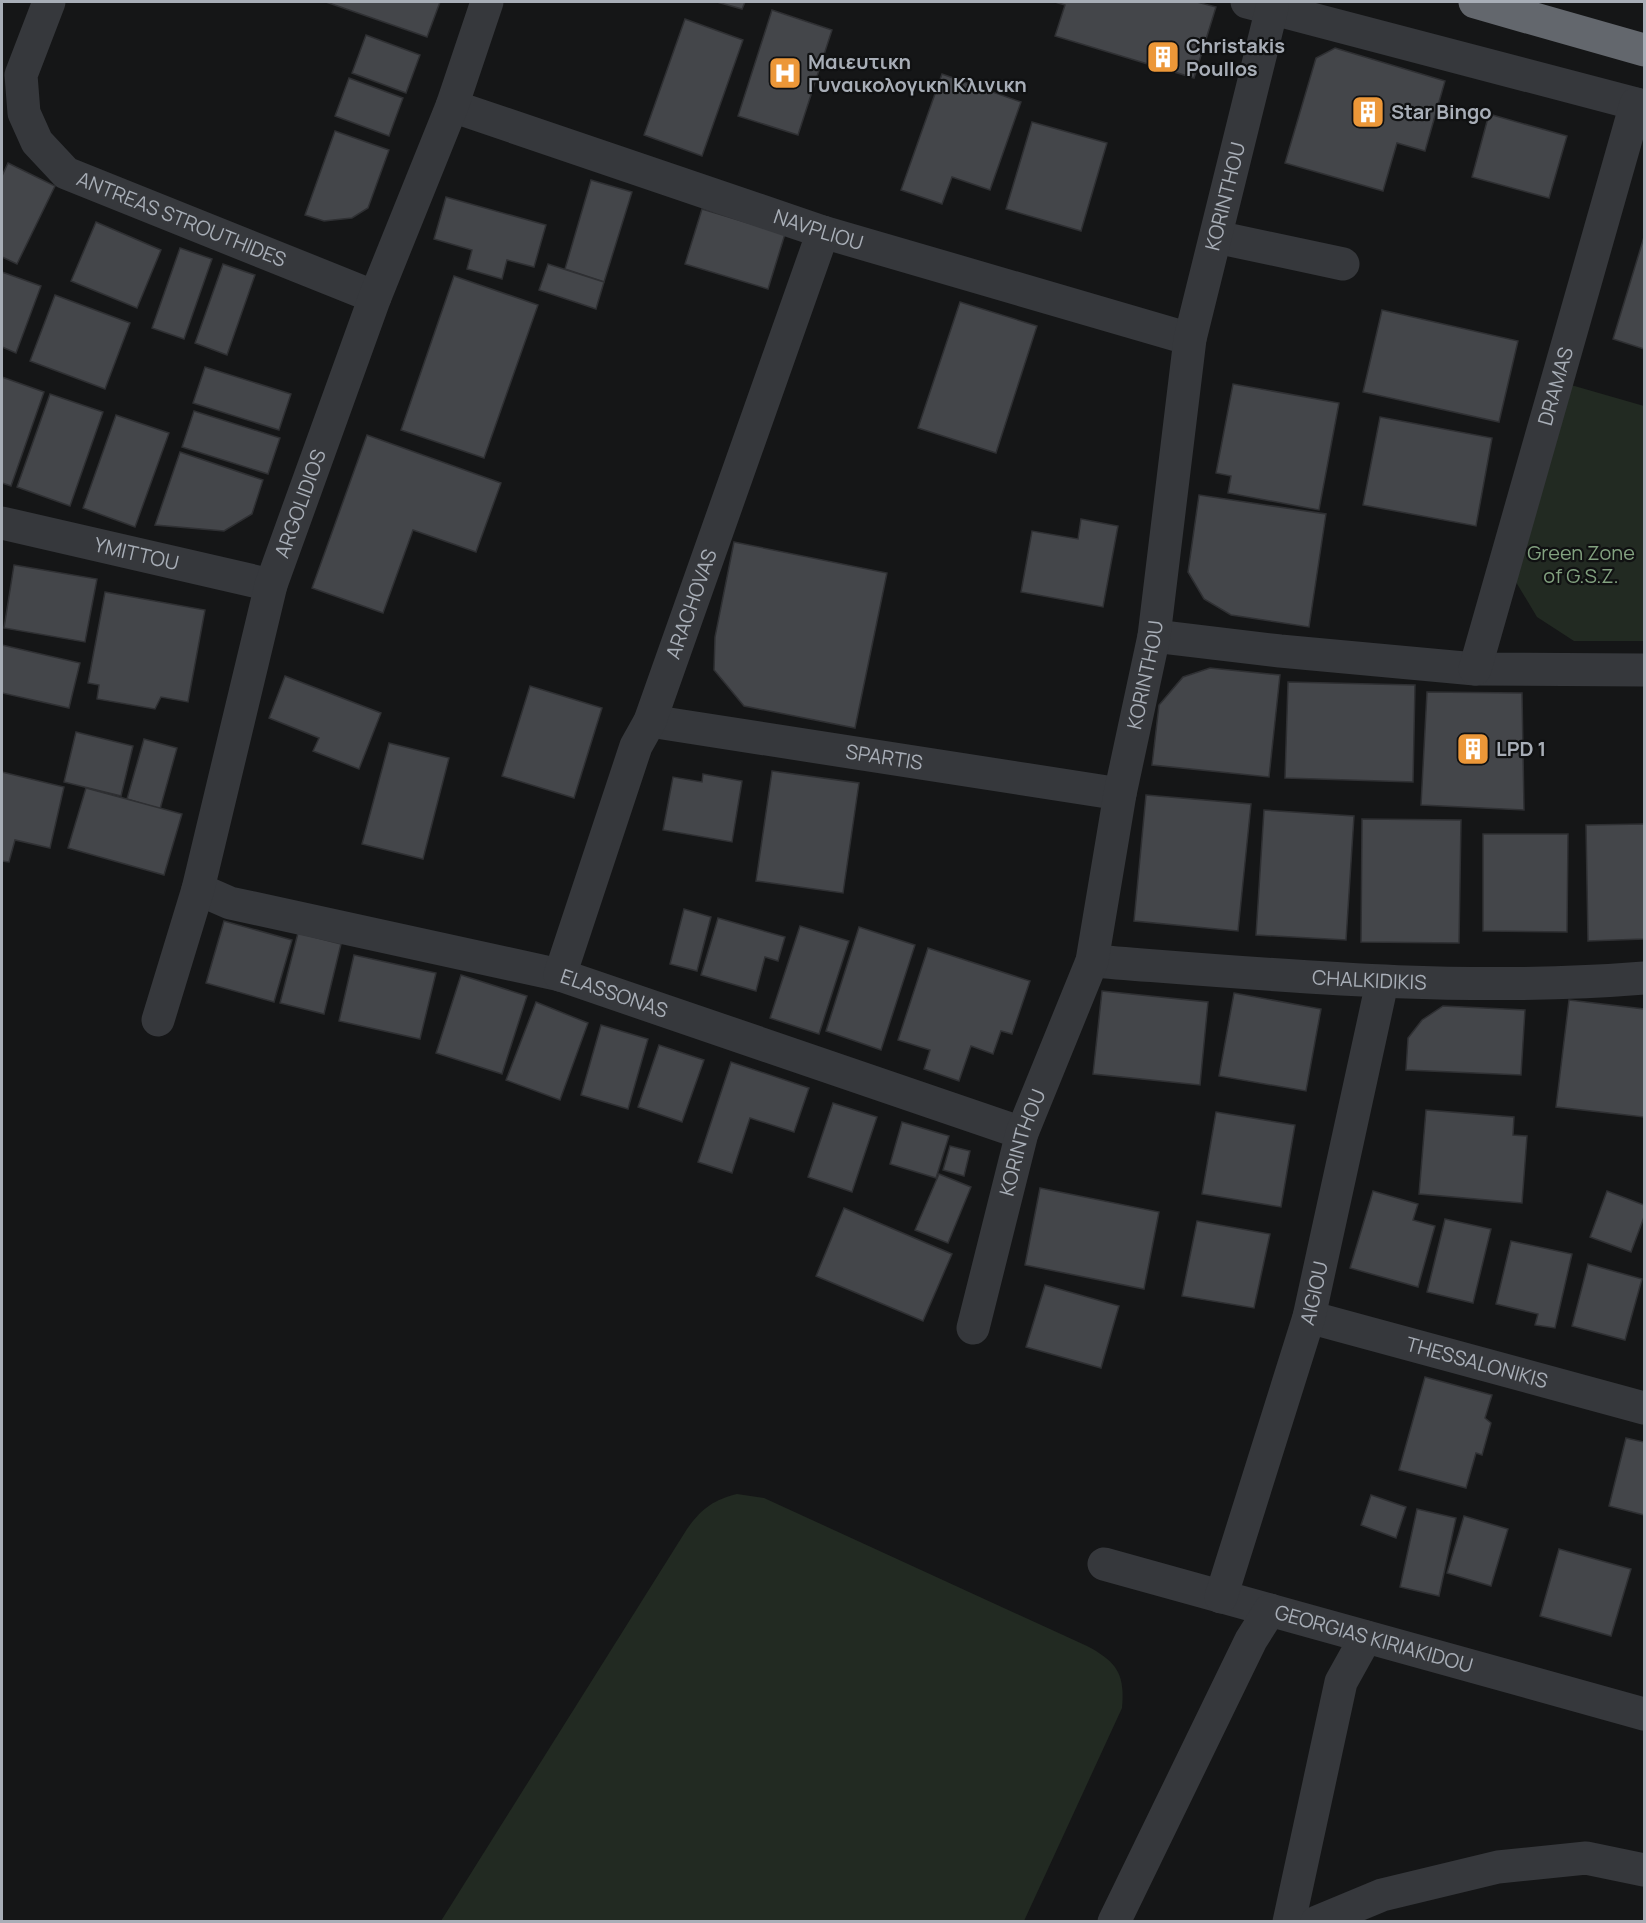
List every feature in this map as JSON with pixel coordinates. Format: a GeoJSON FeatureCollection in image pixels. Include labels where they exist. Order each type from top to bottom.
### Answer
{"type":"FeatureCollection","features":[{"type":"Feature","properties":{"kind":"highway"},"geometry":{"type":"LineString","coordinates":[[1475,2],[1644,50]]}},
{"type":"Feature","properties":{"kind":"street","name":"ANTREAS STROUTHIDES"},"geometry":{"type":"LineString","coordinates":[[49,2],[21,75],[24,113],[37,142],[66,173],[375,297]]}},
{"type":"Feature","properties":{"kind":"street","name":"ARGOLIDIOS"},"geometry":{"type":"LineString","coordinates":[[158,1020],[198,889],[272,585],[375,297],[452,106],[487,2]]}},
{"type":"Feature","properties":{"kind":"street"},"geometry":{"type":"LineString","coordinates":[[1259,5],[1640,105]]}},
{"type":"Feature","properties":{"kind":"street","name":"KORINTHOU"},"geometry":{"type":"LineString","coordinates":[[973,1328],[1022,1133],[1092,961],[1120,794],[1154,636],[1190,339],[1216,237],[1259,5]]}},
{"type":"Feature","properties":{"kind":"street","name":"DRAMAS"},"geometry":{"type":"LineString","coordinates":[[1475,669],[1640,105]]}},
{"type":"Feature","properties":{"kind":"street","name":"NAVPLIOU"},"geometry":{"type":"LineString","coordinates":[[452,106],[823,232],[1190,339]]}},
{"type":"Feature","properties":{"kind":"street","name":"ARACHOVAS"},"geometry":{"type":"LineString","coordinates":[[560,975],[636,746],[650,721],[823,232]]}},
{"type":"Feature","properties":{"kind":"street"},"geometry":{"type":"LineString","coordinates":[[1216,237],[1343,264]]}},
{"type":"Feature","properties":{"kind":"street","name":"YMITTOU"},"geometry":{"type":"LineString","coordinates":[[2,523],[272,585]]}},
{"type":"Feature","properties":{"kind":"street"},"geometry":{"type":"LineString","coordinates":[[1154,636],[1280,651],[1475,669],[1644,670]]}},
{"type":"Feature","properties":{"kind":"street","name":"SPARTIS"},"geometry":{"type":"LineString","coordinates":[[650,721],[1120,794]]}},
{"type":"Feature","properties":{"kind":"street","name":"ELASSONAS"},"geometry":{"type":"LineString","coordinates":[[198,889],[230,903],[560,975],[1022,1133]]}},
{"type":"Feature","properties":{"kind":"street","name":"CHALKIDIKIS"},"geometry":{"type":"LineString","coordinates":[[1092,961],[1382,982],[1582,983],[1644,978]]}},
{"type":"Feature","properties":{"kind":"street","name":"AIGIOU"},"geometry":{"type":"LineString","coordinates":[[1221,1597],[1309,1317],[1382,982]]}},
{"type":"Feature","properties":{"kind":"street","name":"THESSALONIKIS"},"geometry":{"type":"LineString","coordinates":[[1309,1317],[1644,1408]]}},
{"type":"Feature","properties":{"kind":"street","name":"GEORGIAS KIRIAKIDOU"},"geometry":{"type":"LineString","coordinates":[[1104,1564],[1644,1714]]}},
{"type":"Feature","properties":{"kind":"street"},"geometry":{"type":"LineString","coordinates":[[1114,1922],[1251,1640],[1270,1610]]}},
{"type":"Feature","properties":{"kind":"street"},"geometry":{"type":"LineString","coordinates":[[1289,1922],[1341,1682],[1366,1637]]}},
{"type":"Feature","properties":{"kind":"street"},"geometry":{"type":"LineString","coordinates":[[1317,1922],[1382,1895],[1498,1867],[1586,1858],[1644,1870]]}},
{"type":"Feature","properties":{"kind":"green space","name":"Green Zone of G.S.Z."},"geometry":{"type":"Polygon","coordinates":[[[1571,385],[1644,406],[1644,641],[1574,641],[1537,617],[1516,582],[1571,385]]]}},
{"type":"Feature","properties":{"kind":"green space"},"geometry":{"type":"Polygon","coordinates":[[[737,1494],[764,1498],[1087,1646],[1106,1658],[1117,1670],[1122,1686],[1122,1708],[1024,1921],[441,1921],[687,1529],[708,1506],[737,1494]]]}},
{"type":"Feature","properties":{"kind":"building"},"geometry":{"type":"Polygon","coordinates":[[[326,2],[440,2],[427,37],[326,2]]]}},
{"type":"Feature","properties":{"kind":"building"},"geometry":{"type":"Polygon","coordinates":[[[717,2],[745,2],[742,9],[717,2]]]}},
{"type":"Feature","properties":{"kind":"building","name":"Christakis Poullos"},"geometry":{"type":"Polygon","coordinates":[[[1055,2],[1197,2],[1216,7],[1194,78],[1055,36],[1065,5],[1055,2]]]}},
{"type":"Feature","properties":{"kind":"building","name":"Μαιευτικη Γυναικολογικη Κλινικη"},"geometry":{"type":"Polygon","coordinates":[[[772,10],[832,30],[798,135],[738,116],[772,10]]]}},
{"type":"Feature","properties":{"kind":"building"},"geometry":{"type":"Polygon","coordinates":[[[685,19],[743,40],[702,156],[644,135],[685,19]]]}},
{"type":"Feature","properties":{"kind":"building"},"geometry":{"type":"Polygon","coordinates":[[[366,35],[420,55],[406,93],[352,73],[366,35]]]}},
{"type":"Feature","properties":{"kind":"building","name":"Star Bingo"},"geometry":{"type":"Polygon","coordinates":[[[1335,48],[1445,81],[1425,151],[1397,143],[1383,191],[1285,163],[1316,58],[1335,48]]]}},
{"type":"Feature","properties":{"kind":"building"},"geometry":{"type":"Polygon","coordinates":[[[942,74],[1021,102],[990,190],[952,177],[942,204],[901,190],[942,74]]]}},
{"type":"Feature","properties":{"kind":"building"},"geometry":{"type":"Polygon","coordinates":[[[349,78],[403,98],[389,136],[335,116],[349,78]]]}},
{"type":"Feature","properties":{"kind":"building"},"geometry":{"type":"Polygon","coordinates":[[[1489,114],[1567,136],[1549,198],[1472,177],[1489,114]]]}},
{"type":"Feature","properties":{"kind":"building"},"geometry":{"type":"Polygon","coordinates":[[[1032,122],[1107,143],[1081,231],[1006,209],[1032,122]]]}},
{"type":"Feature","properties":{"kind":"building"},"geometry":{"type":"Polygon","coordinates":[[[335,131],[389,150],[368,208],[352,218],[324,221],[305,215],[335,131]]]}},
{"type":"Feature","properties":{"kind":"building"},"geometry":{"type":"Polygon","coordinates":[[[8,163],[55,186],[17,264],[2,257],[2,176],[8,163]]]}},
{"type":"Feature","properties":{"kind":"building"},"geometry":{"type":"Polygon","coordinates":[[[591,180],[632,192],[604,282],[565,269],[591,180]]]}},
{"type":"Feature","properties":{"kind":"building"},"geometry":{"type":"Polygon","coordinates":[[[446,197],[546,225],[534,267],[507,260],[502,279],[467,269],[472,250],[434,239],[446,197]]]}},
{"type":"Feature","properties":{"kind":"building"},"geometry":{"type":"Polygon","coordinates":[[[702,209],[785,234],[768,289],[685,264],[702,209]]]}},
{"type":"Feature","properties":{"kind":"building"},"geometry":{"type":"Polygon","coordinates":[[[96,222],[161,250],[137,308],[71,281],[96,222]]]}},
{"type":"Feature","properties":{"kind":"building"},"geometry":{"type":"Polygon","coordinates":[[[1644,237],[1644,349],[1613,339],[1644,237]]]}},
{"type":"Feature","properties":{"kind":"building"},"geometry":{"type":"Polygon","coordinates":[[[180,248],[212,259],[184,339],[152,328],[180,248]]]}},
{"type":"Feature","properties":{"kind":"building"},"geometry":{"type":"Polygon","coordinates":[[[223,264],[255,275],[227,355],[195,343],[223,264]]]}},
{"type":"Feature","properties":{"kind":"building"},"geometry":{"type":"Polygon","coordinates":[[[548,264],[604,282],[596,309],[539,290],[548,264]]]}},
{"type":"Feature","properties":{"kind":"building"},"geometry":{"type":"Polygon","coordinates":[[[2,272],[41,286],[16,353],[2,347],[2,272]]]}},
{"type":"Feature","properties":{"kind":"building"},"geometry":{"type":"Polygon","coordinates":[[[454,276],[538,305],[484,458],[401,430],[454,276]]]}},
{"type":"Feature","properties":{"kind":"building"},"geometry":{"type":"Polygon","coordinates":[[[55,295],[130,323],[105,389],[30,361],[55,295]]]}},
{"type":"Feature","properties":{"kind":"building"},"geometry":{"type":"Polygon","coordinates":[[[960,302],[1037,326],[996,453],[918,428],[960,302]]]}},
{"type":"Feature","properties":{"kind":"building"},"geometry":{"type":"Polygon","coordinates":[[[1382,310],[1518,341],[1499,422],[1363,392],[1382,310]]]}},
{"type":"Feature","properties":{"kind":"building"},"geometry":{"type":"Polygon","coordinates":[[[205,367],[291,394],[279,430],[193,403],[205,367]]]}},
{"type":"Feature","properties":{"kind":"building"},"geometry":{"type":"Polygon","coordinates":[[[2,377],[44,392],[11,486],[2,483],[2,377]]]}},
{"type":"Feature","properties":{"kind":"building"},"geometry":{"type":"Polygon","coordinates":[[[1233,384],[1339,403],[1319,510],[1228,493],[1231,476],[1216,473],[1233,384]]]}},
{"type":"Feature","properties":{"kind":"building"},"geometry":{"type":"Polygon","coordinates":[[[50,394],[103,412],[70,506],[17,487],[50,394]]]}},
{"type":"Feature","properties":{"kind":"building"},"geometry":{"type":"Polygon","coordinates":[[[194,411],[280,438],[268,474],[182,447],[194,411]]]}},
{"type":"Feature","properties":{"kind":"building"},"geometry":{"type":"Polygon","coordinates":[[[116,415],[169,433],[135,527],[83,508],[116,415]]]}},
{"type":"Feature","properties":{"kind":"building"},"geometry":{"type":"Polygon","coordinates":[[[1380,417],[1492,438],[1476,526],[1363,505],[1380,417]]]}},
{"type":"Feature","properties":{"kind":"building"},"geometry":{"type":"Polygon","coordinates":[[[367,435],[501,483],[476,552],[413,530],[383,613],[312,588],[367,435]]]}},
{"type":"Feature","properties":{"kind":"building"},"geometry":{"type":"Polygon","coordinates":[[[180,452],[263,480],[252,514],[224,531],[155,525],[180,452]]]}},
{"type":"Feature","properties":{"kind":"building"},"geometry":{"type":"Polygon","coordinates":[[[1199,495],[1326,514],[1309,627],[1231,615],[1204,599],[1188,572],[1199,495]]]}},
{"type":"Feature","properties":{"kind":"building"},"geometry":{"type":"Polygon","coordinates":[[[1081,519],[1118,526],[1103,607],[1021,592],[1032,531],[1078,539],[1081,519]]]}},
{"type":"Feature","properties":{"kind":"building"},"geometry":{"type":"Polygon","coordinates":[[[734,542],[887,573],[855,728],[744,706],[714,670],[715,637],[734,542]]]}},
{"type":"Feature","properties":{"kind":"building"},"geometry":{"type":"Polygon","coordinates":[[[14,565],[97,579],[85,642],[4,628],[14,565]]]}},
{"type":"Feature","properties":{"kind":"building"},"geometry":{"type":"Polygon","coordinates":[[[105,592],[205,610],[188,702],[161,697],[155,709],[97,699],[99,685],[88,683],[105,592]]]}},
{"type":"Feature","properties":{"kind":"building"},"geometry":{"type":"Polygon","coordinates":[[[2,645],[80,663],[69,708],[2,693],[2,645]]]}},
{"type":"Feature","properties":{"kind":"building"},"geometry":{"type":"Polygon","coordinates":[[[1210,668],[1280,675],[1269,777],[1152,765],[1159,705],[1183,677],[1210,668]]]}},
{"type":"Feature","properties":{"kind":"building"},"geometry":{"type":"Polygon","coordinates":[[[285,676],[381,713],[359,769],[313,751],[319,738],[269,718],[285,676]]]}},
{"type":"Feature","properties":{"kind":"building"},"geometry":{"type":"Polygon","coordinates":[[[1288,682],[1415,685],[1413,782],[1285,778],[1288,682]]]}},
{"type":"Feature","properties":{"kind":"building"},"geometry":{"type":"Polygon","coordinates":[[[530,686],[602,708],[574,798],[502,776],[530,686]]]}},
{"type":"Feature","properties":{"kind":"building","name":"LPD 1"},"geometry":{"type":"Polygon","coordinates":[[[1427,692],[1522,693],[1524,810],[1421,805],[1427,692]]]}},
{"type":"Feature","properties":{"kind":"building"},"geometry":{"type":"Polygon","coordinates":[[[76,732],[133,746],[121,796],[64,782],[76,732]]]}},
{"type":"Feature","properties":{"kind":"building"},"geometry":{"type":"Polygon","coordinates":[[[144,739],[177,748],[160,809],[127,799],[144,739]]]}},
{"type":"Feature","properties":{"kind":"building"},"geometry":{"type":"Polygon","coordinates":[[[389,743],[449,758],[423,859],[362,844],[389,743]]]}},
{"type":"Feature","properties":{"kind":"building"},"geometry":{"type":"Polygon","coordinates":[[[772,771],[859,783],[843,893],[756,881],[772,771]]]}},
{"type":"Feature","properties":{"kind":"building"},"geometry":{"type":"Polygon","coordinates":[[[2,772],[64,787],[50,848],[15,840],[9,862],[2,861],[2,772]]]}},
{"type":"Feature","properties":{"kind":"building"},"geometry":{"type":"Polygon","coordinates":[[[703,774],[742,781],[732,842],[663,830],[673,777],[702,782],[703,774]]]}},
{"type":"Feature","properties":{"kind":"building"},"geometry":{"type":"Polygon","coordinates":[[[86,788],[182,814],[164,875],[68,848],[86,788]]]}},
{"type":"Feature","properties":{"kind":"building"},"geometry":{"type":"Polygon","coordinates":[[[1146,795],[1251,804],[1238,931],[1134,921],[1146,795]]]}},
{"type":"Feature","properties":{"kind":"building"},"geometry":{"type":"Polygon","coordinates":[[[1264,810],[1354,816],[1346,940],[1256,935],[1264,810]]]}},
{"type":"Feature","properties":{"kind":"building"},"geometry":{"type":"Polygon","coordinates":[[[1362,819],[1461,820],[1459,943],[1361,942],[1362,819]]]}},
{"type":"Feature","properties":{"kind":"building"},"geometry":{"type":"Polygon","coordinates":[[[1644,824],[1644,939],[1588,941],[1586,825],[1644,824]]]}},
{"type":"Feature","properties":{"kind":"building"},"geometry":{"type":"Polygon","coordinates":[[[1483,834],[1568,834],[1567,932],[1483,931],[1483,834]]]}},
{"type":"Feature","properties":{"kind":"building"},"geometry":{"type":"Polygon","coordinates":[[[684,909],[711,917],[697,971],[670,964],[684,909]]]}},
{"type":"Feature","properties":{"kind":"building"},"geometry":{"type":"Polygon","coordinates":[[[718,918],[785,937],[778,961],[765,957],[756,991],[701,975],[718,918]]]}},
{"type":"Feature","properties":{"kind":"building"},"geometry":{"type":"Polygon","coordinates":[[[224,921],[292,940],[274,1002],[206,983],[224,921]]]}},
{"type":"Feature","properties":{"kind":"building"},"geometry":{"type":"Polygon","coordinates":[[[800,926],[849,941],[819,1034],[770,1018],[800,926]]]}},
{"type":"Feature","properties":{"kind":"building"},"geometry":{"type":"Polygon","coordinates":[[[859,927],[915,945],[881,1050],[826,1031],[859,927]]]}},
{"type":"Feature","properties":{"kind":"building"},"geometry":{"type":"Polygon","coordinates":[[[298,933],[341,944],[324,1014],[280,1003],[298,933]]]}},
{"type":"Feature","properties":{"kind":"building"},"geometry":{"type":"Polygon","coordinates":[[[928,948],[1030,981],[1012,1034],[1001,1031],[993,1054],[971,1046],[959,1081],[924,1069],[930,1050],[898,1040],[928,948]]]}},
{"type":"Feature","properties":{"kind":"building"},"geometry":{"type":"Polygon","coordinates":[[[354,955],[436,973],[420,1039],[339,1021],[354,955]]]}},
{"type":"Feature","properties":{"kind":"building"},"geometry":{"type":"Polygon","coordinates":[[[461,975],[527,996],[502,1074],[436,1053],[461,975]]]}},
{"type":"Feature","properties":{"kind":"building"},"geometry":{"type":"Polygon","coordinates":[[[1102,991],[1208,1002],[1200,1085],[1093,1074],[1102,991]]]}},
{"type":"Feature","properties":{"kind":"building"},"geometry":{"type":"Polygon","coordinates":[[[1234,993],[1321,1009],[1306,1091],[1219,1076],[1234,993]]]}},
{"type":"Feature","properties":{"kind":"building"},"geometry":{"type":"Polygon","coordinates":[[[1569,1000],[1644,1009],[1644,1117],[1556,1107],[1569,1000]]]}},
{"type":"Feature","properties":{"kind":"building"},"geometry":{"type":"Polygon","coordinates":[[[536,1002],[588,1023],[560,1100],[506,1080],[536,1002]]]}},
{"type":"Feature","properties":{"kind":"building"},"geometry":{"type":"Polygon","coordinates":[[[1443,1006],[1525,1010],[1521,1075],[1406,1070],[1408,1038],[1422,1020],[1443,1006]]]}},
{"type":"Feature","properties":{"kind":"building"},"geometry":{"type":"Polygon","coordinates":[[[601,1025],[648,1039],[628,1109],[581,1095],[601,1025]]]}},
{"type":"Feature","properties":{"kind":"building"},"geometry":{"type":"Polygon","coordinates":[[[659,1045],[704,1060],[682,1122],[638,1107],[659,1045]]]}},
{"type":"Feature","properties":{"kind":"building"},"geometry":{"type":"Polygon","coordinates":[[[731,1062],[809,1088],[794,1132],[750,1118],[732,1173],[698,1162],[731,1062]]]}},
{"type":"Feature","properties":{"kind":"building"},"geometry":{"type":"Polygon","coordinates":[[[833,1103],[877,1117],[852,1192],[808,1177],[833,1103]]]}},
{"type":"Feature","properties":{"kind":"building"},"geometry":{"type":"Polygon","coordinates":[[[1426,1110],[1514,1117],[1513,1135],[1527,1136],[1522,1203],[1419,1194],[1426,1110]]]}},
{"type":"Feature","properties":{"kind":"building"},"geometry":{"type":"Polygon","coordinates":[[[1216,1112],[1295,1125],[1281,1207],[1202,1194],[1216,1112]]]}},
{"type":"Feature","properties":{"kind":"building"},"geometry":{"type":"Polygon","coordinates":[[[902,1122],[949,1136],[936,1178],[890,1164],[902,1122]]]}},
{"type":"Feature","properties":{"kind":"building"},"geometry":{"type":"Polygon","coordinates":[[[950,1146],[970,1151],[964,1176],[943,1170],[950,1146]]]}},
{"type":"Feature","properties":{"kind":"building"},"geometry":{"type":"Polygon","coordinates":[[[939,1174],[971,1187],[948,1243],[915,1230],[939,1174]]]}},
{"type":"Feature","properties":{"kind":"building"},"geometry":{"type":"Polygon","coordinates":[[[1040,1188],[1159,1212],[1144,1289],[1025,1265],[1040,1188]]]}},
{"type":"Feature","properties":{"kind":"building"},"geometry":{"type":"Polygon","coordinates":[[[1373,1191],[1418,1204],[1413,1220],[1435,1226],[1418,1287],[1350,1268],[1373,1191]]]}},
{"type":"Feature","properties":{"kind":"building"},"geometry":{"type":"Polygon","coordinates":[[[1607,1191],[1644,1205],[1644,1217],[1631,1252],[1590,1237],[1607,1191]]]}},
{"type":"Feature","properties":{"kind":"building"},"geometry":{"type":"Polygon","coordinates":[[[844,1208],[952,1254],[923,1321],[816,1276],[844,1208]]]}},
{"type":"Feature","properties":{"kind":"building"},"geometry":{"type":"Polygon","coordinates":[[[1445,1219],[1491,1229],[1473,1303],[1427,1292],[1445,1219]]]}},
{"type":"Feature","properties":{"kind":"building"},"geometry":{"type":"Polygon","coordinates":[[[1197,1221],[1270,1234],[1254,1308],[1182,1296],[1197,1221]]]}},
{"type":"Feature","properties":{"kind":"building"},"geometry":{"type":"Polygon","coordinates":[[[1511,1241],[1572,1254],[1555,1328],[1535,1325],[1538,1314],[1496,1304],[1511,1241]]]}},
{"type":"Feature","properties":{"kind":"building"},"geometry":{"type":"Polygon","coordinates":[[[1588,1264],[1642,1279],[1625,1340],[1572,1326],[1588,1264]]]}},
{"type":"Feature","properties":{"kind":"building"},"geometry":{"type":"Polygon","coordinates":[[[1045,1285],[1119,1306],[1101,1368],[1026,1347],[1045,1285]]]}},
{"type":"Feature","properties":{"kind":"building"},"geometry":{"type":"Polygon","coordinates":[[[1425,1377],[1492,1395],[1485,1418],[1491,1423],[1482,1455],[1476,1453],[1466,1488],[1399,1470],[1425,1377]]]}},
{"type":"Feature","properties":{"kind":"building"},"geometry":{"type":"Polygon","coordinates":[[[1626,1438],[1644,1442],[1644,1515],[1609,1506],[1626,1438]]]}},
{"type":"Feature","properties":{"kind":"building"},"geometry":{"type":"Polygon","coordinates":[[[1371,1495],[1406,1507],[1396,1538],[1361,1525],[1371,1495]]]}},
{"type":"Feature","properties":{"kind":"building"},"geometry":{"type":"Polygon","coordinates":[[[1417,1509],[1456,1518],[1439,1596],[1400,1587],[1417,1509]]]}},
{"type":"Feature","properties":{"kind":"building"},"geometry":{"type":"Polygon","coordinates":[[[1464,1516],[1508,1529],[1491,1586],[1447,1573],[1464,1516]]]}},
{"type":"Feature","properties":{"kind":"building"},"geometry":{"type":"Polygon","coordinates":[[[1559,1549],[1631,1569],[1611,1636],[1540,1616],[1559,1549]]]}},
{"type":"Feature","properties":{"kind":"place","name":"Christakis Poullos"},"geometry":{"type":"Point","coordinates":[1163,57]}},
{"type":"Feature","properties":{"kind":"place","name":"Μαιευτικη Γυναικολογικη Κλινικη"},"geometry":{"type":"Point","coordinates":[785,73]}},
{"type":"Feature","properties":{"kind":"place","name":"Star Bingo"},"geometry":{"type":"Point","coordinates":[1368,112]}},
{"type":"Feature","properties":{"kind":"place","name":"LPD 1"},"geometry":{"type":"Point","coordinates":[1473,749]}}]}
